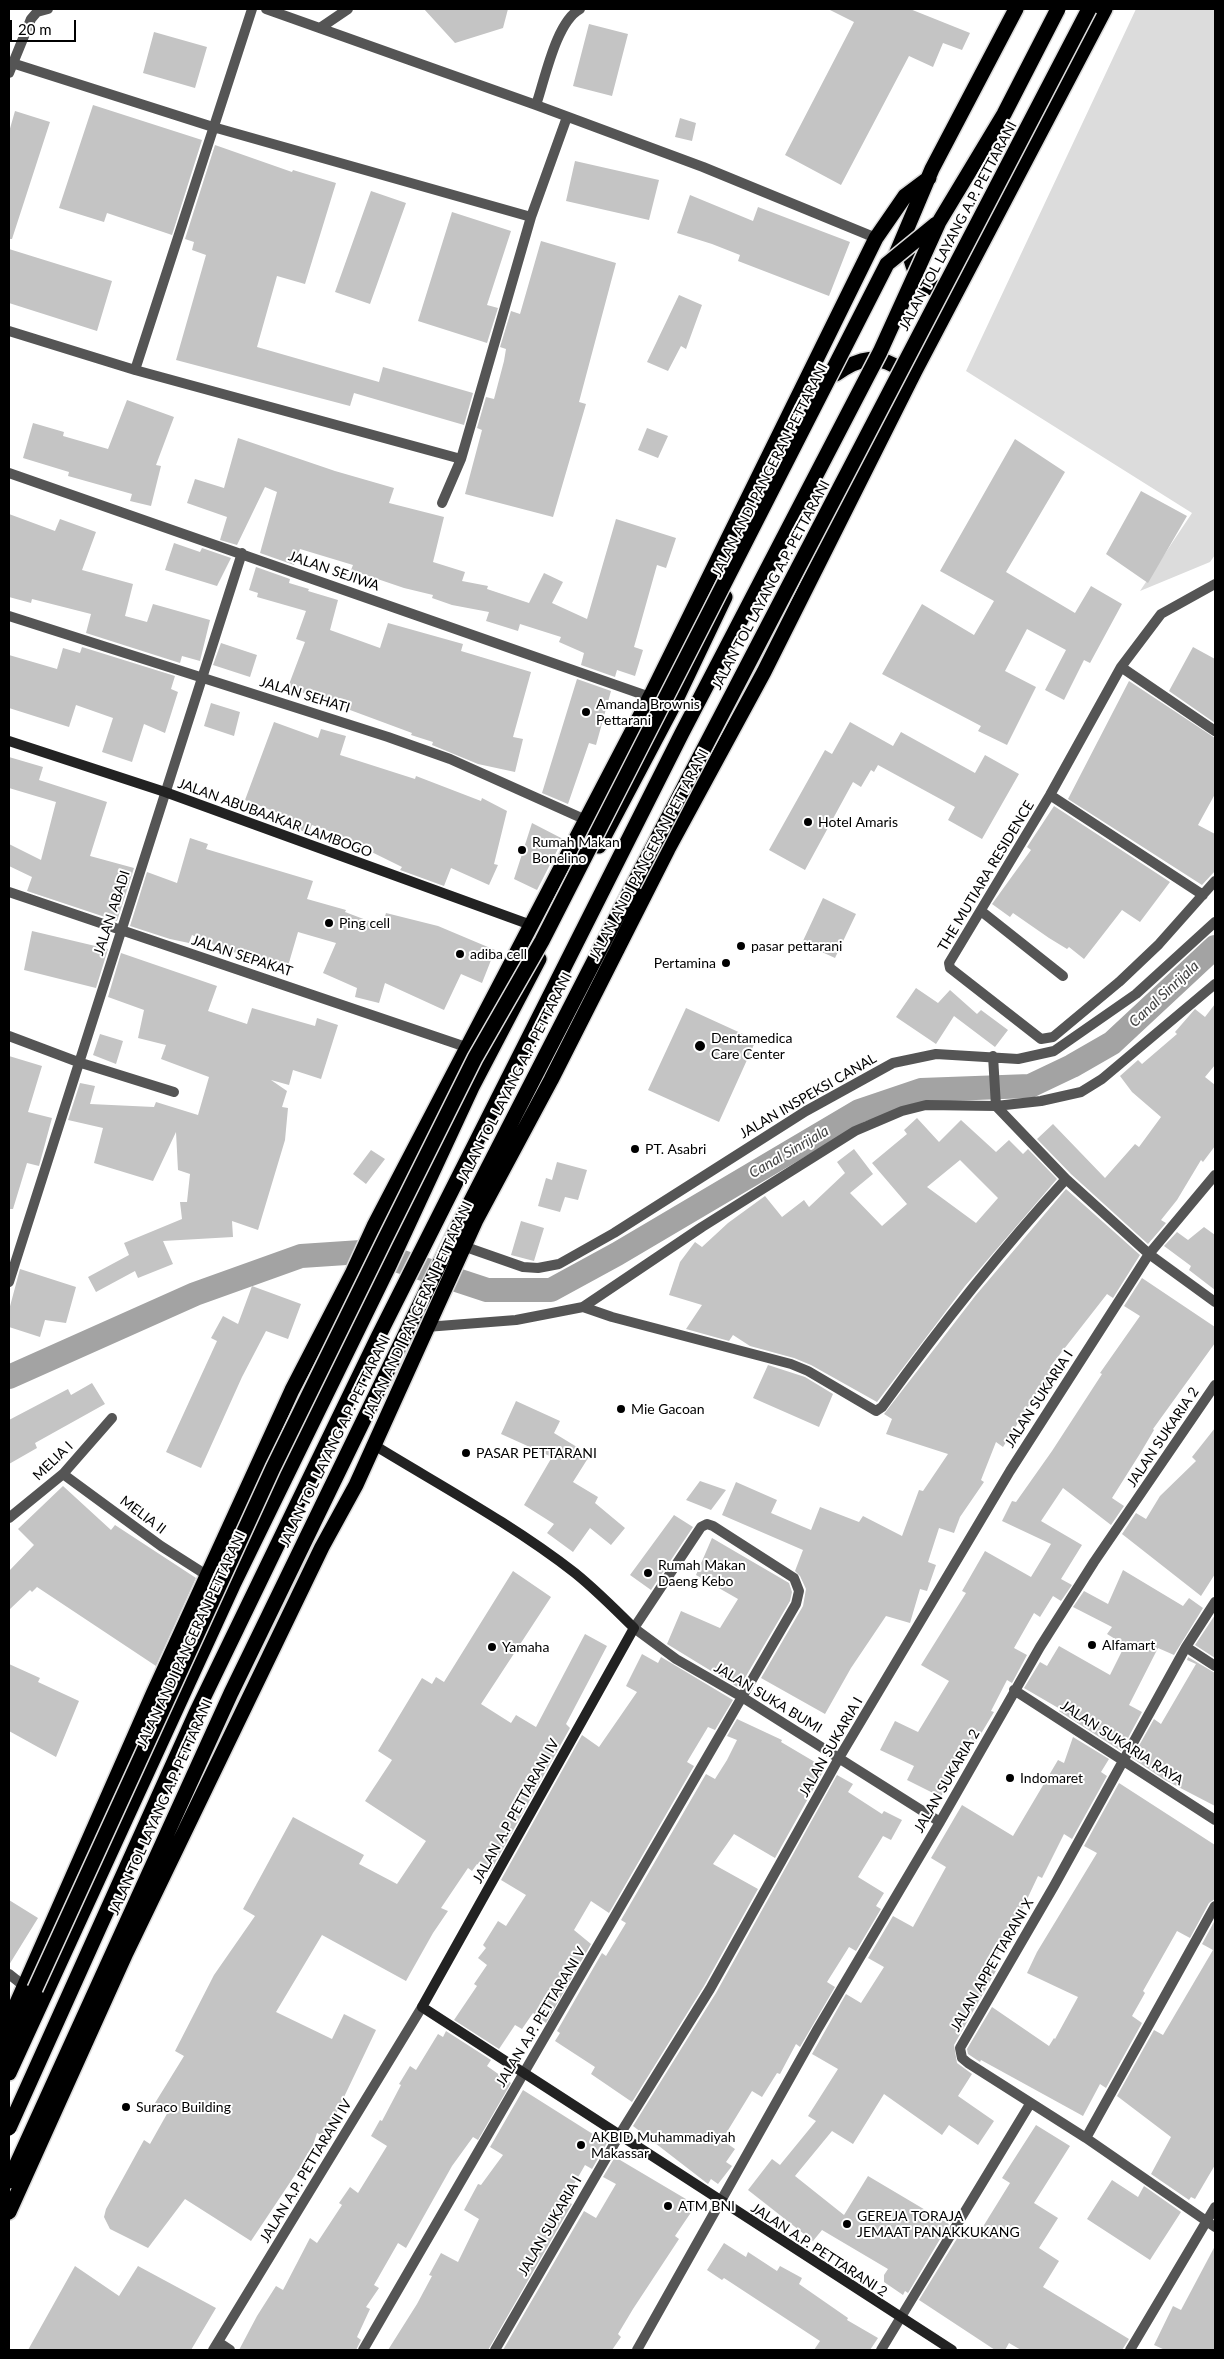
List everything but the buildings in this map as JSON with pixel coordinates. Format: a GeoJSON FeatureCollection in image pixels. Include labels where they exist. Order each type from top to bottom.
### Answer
{"type":"FeatureCollection","features":[{"type":"Feature","properties":{"kind":"highway","name":"JALAN ANDI PANGERAN PETTARANI"},"geometry":{"type":"LineString","coordinates":[[9,2073],[233,1585],[382,1282],[472,1087],[672,708],[774,492],[905,237],[932,169],[1016,9]]}},
{"type":"Feature","properties":{"kind":"highway","name":"JALAN TOL LAYANG A.P. PETTARANI"},"geometry":{"type":"LineString","coordinates":[[9,2128],[196,1713],[378,1337],[682,733],[880,352],[939,222],[1004,114],[1058,9]]}},
{"type":"Feature","properties":{"kind":"highway","name":"JALAN TOL LAYANG A.P. PETTARANI"},"geometry":{"type":"LineString","coordinates":[[9,2181],[231,1693],[453,1236],[1089,9]]}},
{"type":"Feature","properties":{"kind":"highway","name":"JALAN ANDI PANGERAN PETTARANI"},"geometry":{"type":"LineString","coordinates":[[9,2212],[126,1953],[322,1547],[356,1485],[460,1250],[520,1134],[551,1080],[668,848],[764,672],[900,402],[1105,9]]}},
{"type":"Feature","properties":{"kind":"highway","name":"JALAN ANDI PANGERAN PETTARANI"},"geometry":{"type":"LineString","coordinates":[[9,2021],[30,1988],[208,1576],[292,1390],[353,1273],[373,1227],[650,696],[876,238],[905,196],[930,177]]}},
{"type":"Feature","properties":{"kind":"highway"},"geometry":{"type":"LineString","coordinates":[[9,2045],[30,1988],[273,1468],[476,1058],[542,941],[886,264],[939,222]]}},
{"type":"Feature","properties":{"kind":"highway"},"geometry":{"type":"LineString","coordinates":[[905,237],[915,273],[921,283],[933,288],[950,287],[969,270]]}},
{"type":"Feature","properties":{"kind":"highway"},"geometry":{"type":"LineString","coordinates":[[836,374],[851,364],[866,359],[883,359],[903,371],[905,381],[900,402]]}},
{"type":"Feature","properties":{"kind":"highway"},"geometry":{"type":"LineString","coordinates":[[615,761],[637,774]]}},
{"type":"Feature","properties":{"kind":"highway"},"geometry":{"type":"LineString","coordinates":[[452,1076],[472,1087]]}},
{"type":"Feature","properties":{"kind":"street"},"geometry":{"type":"LineString","coordinates":[[48,9],[34,16],[10,68],[531,217]]}},
{"type":"Feature","properties":{"kind":"street"},"geometry":{"type":"LineString","coordinates":[[135,370],[252,9]]}},
{"type":"Feature","properties":{"kind":"street"},"geometry":{"type":"LineString","coordinates":[[266,9],[536,105],[733,178],[876,238]]}},
{"type":"Feature","properties":{"kind":"street"},"geometry":{"type":"LineString","coordinates":[[320,28],[348,9]]}},
{"type":"Feature","properties":{"kind":"street"},"geometry":{"type":"LineString","coordinates":[[536,105],[562,28],[571,13],[580,9]]}},
{"type":"Feature","properties":{"kind":"street"},"geometry":{"type":"LineString","coordinates":[[442,503],[461,459],[531,217],[567,117]]}},
{"type":"Feature","properties":{"kind":"street"},"geometry":{"type":"LineString","coordinates":[[9,331],[135,370],[461,459]]}},
{"type":"Feature","properties":{"kind":"street","name":"JALAN SEJIWA"},"geometry":{"type":"LineString","coordinates":[[9,472],[650,696]]}},
{"type":"Feature","properties":{"kind":"street","name":"JALAN ABADI"},"geometry":{"type":"LineString","coordinates":[[9,1282],[242,553]]}},
{"type":"Feature","properties":{"kind":"street","name":"THE MUTIARA RESIDENCE"},"geometry":{"type":"LineString","coordinates":[[1215,584],[1161,614],[1121,667],[1050,796],[949,962],[950,968],[1041,1038],[1046,1039],[1052,1037],[1119,982],[1159,944],[1215,880]]}},
{"type":"Feature","properties":{"kind":"street","name":"JALAN SEHATI"},"geometry":{"type":"LineString","coordinates":[[9,616],[334,718],[441,756],[586,820]]}},
{"type":"Feature","properties":{"kind":"street"},"geometry":{"type":"LineString","coordinates":[[1121,667],[1215,731]]}},
{"type":"Feature","properties":{"kind":"street","name":"JALAN ABUBAAKAR LAMBOGO"},"geometry":{"type":"LineString","coordinates":[[9,741],[165,792],[531,925]]}},
{"type":"Feature","properties":{"kind":"street","name":"THE MUTIARA RESIDENCE"},"geometry":{"type":"LineString","coordinates":[[1050,796],[1203,895]]}},
{"type":"Feature","properties":{"kind":"street","name":"JALAN SEPAKAT"},"geometry":{"type":"LineString","coordinates":[[9,892],[266,978],[466,1048]]}},
{"type":"Feature","properties":{"kind":"street"},"geometry":{"type":"LineString","coordinates":[[981,911],[1063,976]]}},
{"type":"Feature","properties":{"kind":"street","name":"JALAN INSPEKSI CANAL"},"geometry":{"type":"LineString","coordinates":[[460,1250],[523,1267],[538,1268],[559,1264],[614,1233],[806,1111],[881,1068],[913,1058],[936,1054],[993,1060],[1018,1059],[1054,1051],[1136,994],[1215,922]]}},
{"type":"Feature","properties":{"kind":"street"},"geometry":{"type":"LineString","coordinates":[[428,1323],[516,1320],[583,1307],[702,1226],[870,1123],[926,1104],[1042,1101],[1082,1092],[1091,1087],[1215,984]]}},
{"type":"Feature","properties":{"kind":"street"},"geometry":{"type":"LineString","coordinates":[[9,1036],[78,1062],[174,1092]]}},
{"type":"Feature","properties":{"kind":"street"},"geometry":{"type":"LineString","coordinates":[[993,1060],[996,1102],[1066,1179],[1149,1254],[1215,1302]]}},
{"type":"Feature","properties":{"kind":"street","name":"JALAN SUKARIA I"},"geometry":{"type":"LineString","coordinates":[[495,2350],[620,2134],[710,1989],[839,1758],[1010,1471],[1149,1254],[1215,1174]]}},
{"type":"Feature","properties":{"kind":"street"},"geometry":{"type":"LineString","coordinates":[[583,1307],[612,1317],[792,1364],[808,1371],[876,1411],[882,1407],[922,1351],[1016,1234],[1066,1179]]}},
{"type":"Feature","properties":{"kind":"street"},"geometry":{"type":"LineString","coordinates":[[373,1227],[402,1238]]}},
{"type":"Feature","properties":{"kind":"street"},"geometry":{"type":"LineString","coordinates":[[353,1273],[382,1282]]}},
{"type":"Feature","properties":{"kind":"street","name":"JALAN SUKARIA 2"},"geometry":{"type":"LineString","coordinates":[[637,2350],[817,2030],[940,1822],[1014,1690],[1094,1562],[1215,1385]]}},
{"type":"Feature","properties":{"kind":"street","name":"MELIA I"},"geometry":{"type":"LineString","coordinates":[[9,1518],[63,1474],[112,1418]]}},
{"type":"Feature","properties":{"kind":"street"},"geometry":{"type":"LineString","coordinates":[[374,1445],[540,1548],[588,1584],[634,1628]]}},
{"type":"Feature","properties":{"kind":"street","name":"MELIA II"},"geometry":{"type":"LineString","coordinates":[[63,1474],[160,1546],[208,1576]]}},
{"type":"Feature","properties":{"kind":"street","name":"JALAN A.P. PETTARANI V"},"geometry":{"type":"LineString","coordinates":[[363,2350],[742,1697],[798,1597],[797,1581],[786,1572],[713,1526],[703,1525],[634,1628]]}},
{"type":"Feature","properties":{"kind":"street"},"geometry":{"type":"LineString","coordinates":[[1123,1760],[1186,1647],[1215,1602]]}},
{"type":"Feature","properties":{"kind":"street","name":"JALAN SUKA BUMI"},"geometry":{"type":"LineString","coordinates":[[634,1628],[676,1659],[742,1697],[940,1822]]}},
{"type":"Feature","properties":{"kind":"street","name":"JALAN A.P PETTARANI IV"},"geometry":{"type":"LineString","coordinates":[[422,2007],[634,1628]]}},
{"type":"Feature","properties":{"kind":"street"},"geometry":{"type":"LineString","coordinates":[[1186,1647],[1215,1666]]}},
{"type":"Feature","properties":{"kind":"street","name":"JALAN SUKARIA RAYA"},"geometry":{"type":"LineString","coordinates":[[1014,1690],[1215,1820]]}},
{"type":"Feature","properties":{"kind":"street","name":"JALAN APPETTARANI X"},"geometry":{"type":"LineString","coordinates":[[1123,1760],[960,2048],[962,2058],[968,2063],[1086,2138],[1211,2224]]}},
{"type":"Feature","properties":{"kind":"street"},"geometry":{"type":"LineString","coordinates":[[1086,2138],[1215,1906]]}},
{"type":"Feature","properties":{"kind":"street"},"geometry":{"type":"LineString","coordinates":[[9,1974],[30,1988]]}},
{"type":"Feature","properties":{"kind":"street","name":"JALAN A.P. PETTARANI 2"},"geometry":{"type":"LineString","coordinates":[[422,2007],[620,2134],[721,2203],[952,2350]]}},
{"type":"Feature","properties":{"kind":"street","name":"JALAN A.P. PETTARANI IV"},"geometry":{"type":"LineString","coordinates":[[216,2346],[422,2007]]}},
{"type":"Feature","properties":{"kind":"street"},"geometry":{"type":"LineString","coordinates":[[881,2350],[1030,2104]]}},
{"type":"Feature","properties":{"kind":"street"},"geometry":{"type":"LineString","coordinates":[[1130,2350],[1211,2224],[1215,2207]]}},
{"type":"Feature","properties":{"kind":"street"},"geometry":{"type":"LineString","coordinates":[[216,2346],[230,2350]]}},
{"type":"Feature","properties":{"kind":"shaded area"},"geometry":{"type":"Polygon","coordinates":[[[1136,9],[1215,9],[1215,555],[1210,562],[1140,591],[1192,513],[966,371],[1136,9]]]}},
{"type":"Feature","properties":{"kind":"waterway","name":"Canal Sinrijala"},"geometry":{"type":"LineString","coordinates":[[9,1377],[195,1294],[301,1256],[361,1252],[381,1255],[487,1290],[551,1290],[617,1254],[859,1111],[921,1090],[1030,1086],[1072,1066],[1112,1043],[1215,947]]}},
{"type":"Feature","properties":{"kind":"place","name":"Amanda Brownis Pettarani"},"geometry":{"type":"Point","coordinates":[586,712]}},
{"type":"Feature","properties":{"kind":"place","name":"Hotel Amaris"},"geometry":{"type":"Point","coordinates":[808,822]}},
{"type":"Feature","properties":{"kind":"place","name":"Rumah Makan Bonelino"},"geometry":{"type":"Point","coordinates":[522,850]}},
{"type":"Feature","properties":{"kind":"place","name":"Ping cell"},"geometry":{"type":"Point","coordinates":[329,923]}},
{"type":"Feature","properties":{"kind":"place","name":"pasar pettarani"},"geometry":{"type":"Point","coordinates":[741,946]}},
{"type":"Feature","properties":{"kind":"place","name":"adiba cell"},"geometry":{"type":"Point","coordinates":[460,954]}},
{"type":"Feature","properties":{"kind":"place","name":"Pertamina"},"geometry":{"type":"Point","coordinates":[726,963]}},
{"type":"Feature","properties":{"kind":"place","name":"Dentamedica Care Center"},"geometry":{"type":"Point","coordinates":[700,1046]}},
{"type":"Feature","properties":{"kind":"place","name":"PT. Asabri"},"geometry":{"type":"Point","coordinates":[635,1149]}},
{"type":"Feature","properties":{"kind":"place","name":"Mie Gacoan"},"geometry":{"type":"Point","coordinates":[621,1409]}},
{"type":"Feature","properties":{"kind":"place","name":"PASAR PETTARANI"},"geometry":{"type":"Point","coordinates":[466,1453]}},
{"type":"Feature","properties":{"kind":"place","name":"Rumah Makan Daeng Kebo"},"geometry":{"type":"Point","coordinates":[648,1573]}},
{"type":"Feature","properties":{"kind":"place","name":"Alfamart"},"geometry":{"type":"Point","coordinates":[1092,1645]}},
{"type":"Feature","properties":{"kind":"place","name":"Yamaha"},"geometry":{"type":"Point","coordinates":[492,1647]}},
{"type":"Feature","properties":{"kind":"place","name":"Indomaret"},"geometry":{"type":"Point","coordinates":[1010,1778]}},
{"type":"Feature","properties":{"kind":"place","name":"Suraco Building"},"geometry":{"type":"Point","coordinates":[126,2107]}},
{"type":"Feature","properties":{"kind":"place","name":"AKBID Muhammadiyah Makassar"},"geometry":{"type":"Point","coordinates":[581,2145]}},
{"type":"Feature","properties":{"kind":"place","name":"ATM BNI"},"geometry":{"type":"Point","coordinates":[668,2206]}},
{"type":"Feature","properties":{"kind":"place","name":"GEREJA TORAJA JEMAAT PANAKKUKANG"},"geometry":{"type":"Point","coordinates":[847,2224]}}]}
